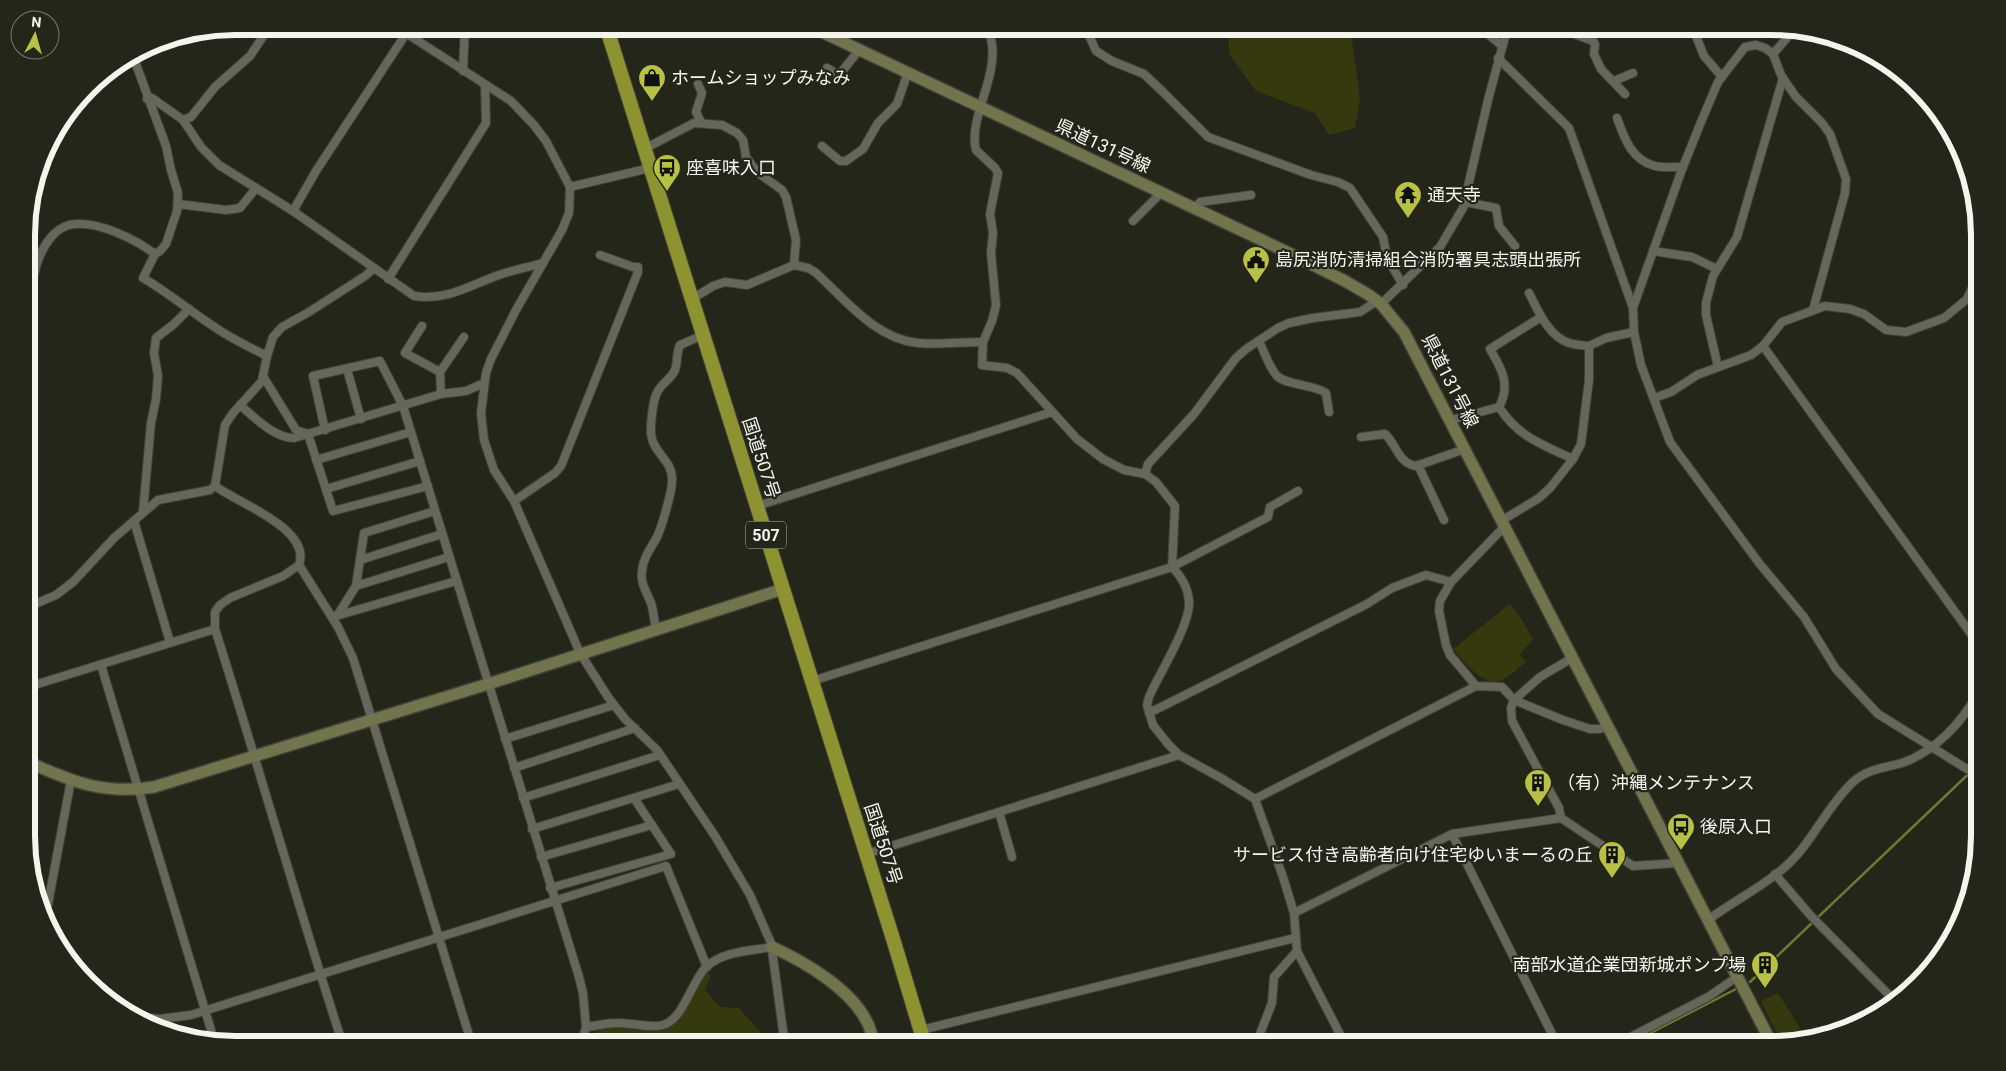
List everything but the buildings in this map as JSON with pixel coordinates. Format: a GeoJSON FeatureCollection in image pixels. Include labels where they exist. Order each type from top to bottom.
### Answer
{"type":"FeatureCollection","features":[{"type":"Feature","properties":{"kind":"highway","name":"国道507号"},"geometry":{"type":"LineString","coordinates":[[609,35],[923,1036]]}},
{"type":"Feature","properties":{"kind":"main road","name":"県道131号線"},"geometry":{"type":"LineString","coordinates":[[830,35],[1196,208],[1345,281],[1379,303],[1404,332],[1451,420],[1768,1036]]}},
{"type":"Feature","properties":{"kind":"main road"},"geometry":{"type":"LineString","coordinates":[[35,765],[71,780],[103,789],[154,787],[488,684],[783,589]]}},
{"type":"Feature","properties":{"kind":"main road"},"geometry":{"type":"LineString","coordinates":[[772,947],[808,966],[849,998],[868,1024],[871,1036]]}},
{"type":"Feature","properties":{"kind":"street"},"geometry":{"type":"LineString","coordinates":[[183,120],[191,117],[215,87],[250,56],[264,35]]}},
{"type":"Feature","properties":{"kind":"street"},"geometry":{"type":"LineString","coordinates":[[293,211],[316,171],[405,35]]}},
{"type":"Feature","properties":{"kind":"street"},"geometry":{"type":"LineString","coordinates":[[415,35],[463,71],[511,101],[534,125],[546,141],[570,187],[569,212],[562,230],[490,359],[484,383],[481,412],[484,440],[494,470],[514,502],[542,562],[580,653],[614,705],[652,744],[660,755],[715,836],[750,895],[772,947],[784,1036]]}},
{"type":"Feature","properties":{"kind":"street"},"geometry":{"type":"LineString","coordinates":[[463,71],[465,35]]}},
{"type":"Feature","properties":{"kind":"street"},"geometry":{"type":"LineString","coordinates":[[989,35],[992,44],[992,62],[976,128],[975,147],[998,173],[990,214],[993,233],[991,252],[996,305],[992,321],[983,342],[982,365],[1007,368],[1018,373],[1077,439],[1103,459],[1124,470],[1145,474],[1156,482],[1175,506],[1172,566],[1181,576],[1189,601],[1183,628],[1149,697],[1147,705],[1153,725],[1179,755],[1254,799],[1283,877],[1294,913],[1294,938],[1297,951],[1341,1036]]}},
{"type":"Feature","properties":{"kind":"street"},"geometry":{"type":"LineString","coordinates":[[1089,35],[1096,52],[1112,61],[1144,74],[1208,137],[1311,175],[1338,182],[1350,188],[1382,237],[1387,258],[1403,285]]}},
{"type":"Feature","properties":{"kind":"street"},"geometry":{"type":"LineString","coordinates":[[1489,35],[1502,45]]}},
{"type":"Feature","properties":{"kind":"street"},"geometry":{"type":"LineString","coordinates":[[1145,474],[1148,464],[1194,414],[1235,359],[1246,349],[1289,323],[1360,312],[1379,303],[1403,285],[1440,248],[1455,225],[1465,202],[1498,58],[1505,35]]}},
{"type":"Feature","properties":{"kind":"street"},"geometry":{"type":"LineString","coordinates":[[1577,35],[1593,41],[1595,44],[1594,54],[1598,63],[1625,94]]}},
{"type":"Feature","properties":{"kind":"street"},"geometry":{"type":"LineString","coordinates":[[1696,35],[1704,56],[1722,77]]}},
{"type":"Feature","properties":{"kind":"street"},"geometry":{"type":"LineString","coordinates":[[1773,54],[1789,36]]}},
{"type":"Feature","properties":{"kind":"street"},"geometry":{"type":"LineString","coordinates":[[1633,308],[1682,167],[1722,77],[1745,48],[1756,45],[1766,48],[1773,54],[1783,78],[1796,97],[1822,123],[1830,134],[1846,179],[1845,193],[1813,310]]}},
{"type":"Feature","properties":{"kind":"street"},"geometry":{"type":"LineString","coordinates":[[827,68],[839,75],[860,49]]}},
{"type":"Feature","properties":{"kind":"street"},"geometry":{"type":"LineString","coordinates":[[1498,58],[1568,128],[1633,308],[1634,332],[1641,365],[1670,442],[1759,563],[1804,617],[1836,669],[1878,714],[1971,771]]}},
{"type":"Feature","properties":{"kind":"street"},"geometry":{"type":"LineString","coordinates":[[135,62],[166,146],[178,193],[177,211],[166,244],[155,254],[143,278],[163,289],[231,337],[267,356]]}},
{"type":"Feature","properties":{"kind":"street"},"geometry":{"type":"LineString","coordinates":[[822,146],[840,161],[846,161],[863,149],[878,123],[897,104],[908,72]]}},
{"type":"Feature","properties":{"kind":"street"},"geometry":{"type":"LineString","coordinates":[[1614,81],[1633,74]]}},
{"type":"Feature","properties":{"kind":"street"},"geometry":{"type":"LineString","coordinates":[[1718,367],[1706,315],[1706,303],[1717,268],[1737,237],[1783,78]]}},
{"type":"Feature","properties":{"kind":"street"},"geometry":{"type":"LineString","coordinates":[[698,84],[702,93],[696,112],[701,122]]}},
{"type":"Feature","properties":{"kind":"street"},"geometry":{"type":"LineString","coordinates":[[388,279],[486,123],[485,85]]}},
{"type":"Feature","properties":{"kind":"street"},"geometry":{"type":"LineString","coordinates":[[147,98],[152,98],[183,120],[200,148],[219,165],[293,211],[414,296],[430,298],[450,294],[500,275],[544,263]]}},
{"type":"Feature","properties":{"kind":"street"},"geometry":{"type":"LineString","coordinates":[[1617,118],[1626,142],[1638,156],[1654,166],[1682,167]]}},
{"type":"Feature","properties":{"kind":"street"},"geometry":{"type":"LineString","coordinates":[[644,149],[694,123],[722,125],[737,133],[743,140],[746,157],[757,172],[782,190],[786,197],[796,240],[794,265]]}},
{"type":"Feature","properties":{"kind":"street"},"geometry":{"type":"LineString","coordinates":[[570,187],[650,168]]}},
{"type":"Feature","properties":{"kind":"street"},"geometry":{"type":"LineString","coordinates":[[178,204],[226,210],[240,208],[256,188]]}},
{"type":"Feature","properties":{"kind":"street"},"geometry":{"type":"LineString","coordinates":[[1132,221],[1162,192]]}},
{"type":"Feature","properties":{"kind":"street"},"geometry":{"type":"LineString","coordinates":[[1196,208],[1200,202],[1250,195]]}},
{"type":"Feature","properties":{"kind":"street"},"geometry":{"type":"LineString","coordinates":[[1465,202],[1496,208],[1499,226],[1515,246]]}},
{"type":"Feature","properties":{"kind":"street"},"geometry":{"type":"LineString","coordinates":[[35,270],[39,258],[54,233],[68,225],[100,228],[124,235],[155,254]]}},
{"type":"Feature","properties":{"kind":"street"},"geometry":{"type":"LineString","coordinates":[[1653,251],[1692,257],[1717,268]]}},
{"type":"Feature","properties":{"kind":"street"},"geometry":{"type":"LineString","coordinates":[[514,502],[555,473],[561,466],[638,272],[638,267],[633,267],[600,255]]}},
{"type":"Feature","properties":{"kind":"street"},"geometry":{"type":"LineString","coordinates":[[692,299],[725,282],[746,285],[794,265],[808,268],[815,272],[861,314],[882,330],[900,339],[918,343],[983,342]]}},
{"type":"Feature","properties":{"kind":"street"},"geometry":{"type":"LineString","coordinates":[[35,603],[56,595],[73,582],[114,538],[143,512],[163,498],[210,490],[215,486],[225,425],[240,405],[257,388],[263,376],[273,337],[282,327],[309,312],[365,276],[374,268]]}},
{"type":"Feature","properties":{"kind":"street"},"geometry":{"type":"LineString","coordinates":[[1654,398],[1671,392],[1697,375],[1752,355],[1763,346],[1782,322],[1813,310],[1825,306],[1850,309],[1864,314],[1886,330],[1906,332],[1944,318],[1967,299],[1971,291]]}},
{"type":"Feature","properties":{"kind":"street"},"geometry":{"type":"LineString","coordinates":[[1529,293],[1541,317],[1560,339],[1569,343],[1589,346],[1606,338],[1634,332]]}},
{"type":"Feature","properties":{"kind":"street"},"geometry":{"type":"LineString","coordinates":[[143,512],[151,423],[157,391],[158,376],[154,353],[156,338],[189,309]]}},
{"type":"Feature","properties":{"kind":"street"},"geometry":{"type":"LineString","coordinates":[[1451,420],[1499,407],[1505,395],[1505,379],[1503,370],[1490,349],[1541,317]]}},
{"type":"Feature","properties":{"kind":"street"},"geometry":{"type":"LineString","coordinates":[[422,326],[405,353],[440,372]]}},
{"type":"Feature","properties":{"kind":"street"},"geometry":{"type":"LineString","coordinates":[[656,629],[651,605],[642,585],[642,571],[648,550],[657,536],[671,490],[672,478],[670,466],[657,451],[651,438],[652,416],[657,392],[674,373],[677,364],[677,351],[680,345],[703,335]]}},
{"type":"Feature","properties":{"kind":"street"},"geometry":{"type":"LineString","coordinates":[[441,394],[440,372],[464,337]]}},
{"type":"Feature","properties":{"kind":"street"},"geometry":{"type":"LineString","coordinates":[[1259,340],[1276,374],[1286,381],[1321,389],[1326,393],[1329,412]]}},
{"type":"Feature","properties":{"kind":"street"},"geometry":{"type":"LineString","coordinates":[[1476,686],[1450,655],[1439,611],[1440,601],[1451,582],[1503,524],[1550,488],[1573,458],[1581,444],[1583,433],[1589,380],[1589,346]]}},
{"type":"Feature","properties":{"kind":"street"},"geometry":{"type":"LineString","coordinates":[[1763,346],[1971,634]]}},
{"type":"Feature","properties":{"kind":"street"},"geometry":{"type":"LineString","coordinates":[[325,430],[313,376],[380,361],[403,406],[583,993],[586,1026],[583,1036]]}},
{"type":"Feature","properties":{"kind":"street"},"geometry":{"type":"LineString","coordinates":[[346,368],[361,419]]}},
{"type":"Feature","properties":{"kind":"street"},"geometry":{"type":"LineString","coordinates":[[263,376],[296,430],[308,434]]}},
{"type":"Feature","properties":{"kind":"street"},"geometry":{"type":"LineString","coordinates":[[240,405],[277,434],[286,438],[294,438],[441,394],[466,391],[484,383]]}},
{"type":"Feature","properties":{"kind":"street"},"geometry":{"type":"LineString","coordinates":[[1499,407],[1508,421],[1522,434],[1573,458]]}},
{"type":"Feature","properties":{"kind":"street"},"geometry":{"type":"LineString","coordinates":[[757,506],[1052,412]]}},
{"type":"Feature","properties":{"kind":"street"},"geometry":{"type":"LineString","coordinates":[[316,460],[411,432]]}},
{"type":"Feature","properties":{"kind":"street"},"geometry":{"type":"LineString","coordinates":[[308,434],[333,511],[428,486]]}},
{"type":"Feature","properties":{"kind":"street"},"geometry":{"type":"LineString","coordinates":[[1361,437],[1385,434],[1402,460],[1410,465],[1418,465],[1465,449]]}},
{"type":"Feature","properties":{"kind":"street"},"geometry":{"type":"LineString","coordinates":[[326,489],[420,461]]}},
{"type":"Feature","properties":{"kind":"street"},"geometry":{"type":"LineString","coordinates":[[1418,465],[1444,520]]}},
{"type":"Feature","properties":{"kind":"street"},"geometry":{"type":"LineString","coordinates":[[215,486],[280,524],[297,543],[302,553],[300,565],[334,616],[353,658],[469,1036]]}},
{"type":"Feature","properties":{"kind":"street"},"geometry":{"type":"LineString","coordinates":[[812,681],[1172,566],[1268,517],[1270,507],[1298,491]]}},
{"type":"Feature","properties":{"kind":"street"},"geometry":{"type":"LineString","coordinates":[[334,616],[356,586],[364,534],[435,511]]}},
{"type":"Feature","properties":{"kind":"street"},"geometry":{"type":"LineString","coordinates":[[134,521],[170,642]]}},
{"type":"Feature","properties":{"kind":"street"},"geometry":{"type":"LineString","coordinates":[[360,560],[442,534]]}},
{"type":"Feature","properties":{"kind":"street"},"geometry":{"type":"LineString","coordinates":[[356,586],[449,557]]}},
{"type":"Feature","properties":{"kind":"street"},"geometry":{"type":"LineString","coordinates":[[300,565],[283,576],[230,598],[220,605],[215,612],[214,629],[255,755],[340,1036]]}},
{"type":"Feature","properties":{"kind":"street"},"geometry":{"type":"LineString","coordinates":[[1149,712],[1333,621],[1392,588],[1426,575],[1451,582]]}},
{"type":"Feature","properties":{"kind":"street"},"geometry":{"type":"LineString","coordinates":[[334,616],[456,581]]}},
{"type":"Feature","properties":{"kind":"street"},"geometry":{"type":"LineString","coordinates":[[35,685],[214,629]]}},
{"type":"Feature","properties":{"kind":"street"},"geometry":{"type":"LineString","coordinates":[[1561,818],[1559,808],[1512,721],[1511,708],[1514,700],[1540,677],[1572,658]]}},
{"type":"Feature","properties":{"kind":"street"},"geometry":{"type":"LineString","coordinates":[[101,665],[212,1034]]}},
{"type":"Feature","properties":{"kind":"street"},"geometry":{"type":"LineString","coordinates":[[1254,799],[1476,686],[1502,687],[1514,700],[1590,729],[1600,729],[1607,726]]}},
{"type":"Feature","properties":{"kind":"street"},"geometry":{"type":"LineString","coordinates":[[505,739],[614,705]]}},
{"type":"Feature","properties":{"kind":"street"},"geometry":{"type":"LineString","coordinates":[[1708,920],[1775,874],[1791,860],[1838,798],[1853,782],[1871,770],[1913,758],[1932,746],[1954,728],[1971,706]]}},
{"type":"Feature","properties":{"kind":"street"},"geometry":{"type":"LineString","coordinates":[[514,768],[635,728]]}},
{"type":"Feature","properties":{"kind":"street"},"geometry":{"type":"LineString","coordinates":[[523,798],[660,755]]}},
{"type":"Feature","properties":{"kind":"street"},"geometry":{"type":"LineString","coordinates":[[866,854],[1179,755]]}},
{"type":"Feature","properties":{"kind":"street"},"geometry":{"type":"LineString","coordinates":[[48,905],[71,780]]}},
{"type":"Feature","properties":{"kind":"street"},"geometry":{"type":"LineString","coordinates":[[532,829],[679,784]]}},
{"type":"Feature","properties":{"kind":"street"},"geometry":{"type":"LineString","coordinates":[[550,888],[671,854],[634,798]]}},
{"type":"Feature","properties":{"kind":"street"},"geometry":{"type":"LineString","coordinates":[[999,812],[1012,857]]}},
{"type":"Feature","properties":{"kind":"street"},"geometry":{"type":"LineString","coordinates":[[1294,913],[1452,834],[1561,818],[1632,866],[1678,863]]}},
{"type":"Feature","properties":{"kind":"street"},"geometry":{"type":"LineString","coordinates":[[541,857],[652,825]]}},
{"type":"Feature","properties":{"kind":"street"},"geometry":{"type":"LineString","coordinates":[[1452,834],[1554,1036]]}},
{"type":"Feature","properties":{"kind":"street"},"geometry":{"type":"LineString","coordinates":[[154,1018],[191,1015],[666,866],[707,967]]}},
{"type":"Feature","properties":{"kind":"street"},"geometry":{"type":"LineString","coordinates":[[1775,874],[1811,916],[1891,997]]}},
{"type":"Feature","properties":{"kind":"street"},"geometry":{"type":"LineString","coordinates":[[921,1030],[1294,938]]}},
{"type":"Feature","properties":{"kind":"street"},"geometry":{"type":"LineString","coordinates":[[586,1026],[616,1023],[650,1026],[664,1025],[674,1018],[686,1002],[697,980],[707,967],[731,954],[772,947]]}},
{"type":"Feature","properties":{"kind":"street"},"geometry":{"type":"LineString","coordinates":[[1259,1036],[1272,1003],[1274,977],[1297,951]]}},
{"type":"Feature","properties":{"kind":"street"},"geometry":{"type":"LineString","coordinates":[[1632,1036],[1708,997],[1737,977]]}},
{"type":"Feature","properties":{"kind":"shaded area"},"geometry":{"type":"Polygon","coordinates":[[[1228,35],[1351,35],[1360,98],[1355,128],[1329,135],[1315,113],[1256,91],[1229,54],[1228,35]]]}},
{"type":"Feature","properties":{"kind":"shaded area"},"geometry":{"type":"Polygon","coordinates":[[[1510,604],[1521,618],[1533,639],[1520,655],[1526,662],[1504,679],[1489,681],[1475,673],[1453,649],[1510,604]]]}},
{"type":"Feature","properties":{"kind":"shaded area"},"geometry":{"type":"Polygon","coordinates":[[[706,972],[711,975],[705,990],[720,1007],[739,1008],[763,1035],[779,1032],[780,1036],[588,1036],[605,1027],[622,1026],[654,1029],[678,1017],[706,972]]]}},
{"type":"Feature","properties":{"kind":"shaded area"},"geometry":{"type":"Polygon","coordinates":[[[1778,993],[1803,1033],[1778,1036],[1761,1001],[1778,993]]]}},
{"type":"Feature","properties":{"kind":"waterway"},"geometry":{"type":"LineString","coordinates":[[1750,982],[1971,772]]}},
{"type":"Feature","properties":{"kind":"waterway"},"geometry":{"type":"LineString","coordinates":[[1645,1036],[1738,988]]}},
{"type":"Feature","properties":{"kind":"place","name":"ホームショップみなみ"},"geometry":{"type":"Point","coordinates":[652,102]}},
{"type":"Feature","properties":{"kind":"place","name":"座喜味入口"},"geometry":{"type":"Point","coordinates":[667,192]}},
{"type":"Feature","properties":{"kind":"place","name":"通天寺"},"geometry":{"type":"Point","coordinates":[1408,219]}},
{"type":"Feature","properties":{"kind":"place","name":"島尻消防清掃組合消防署具志頭出張所"},"geometry":{"type":"Point","coordinates":[1256,284]}},
{"type":"Feature","properties":{"kind":"place","name":"（有）沖縄メンテナンス"},"geometry":{"type":"Point","coordinates":[1538,807]}},
{"type":"Feature","properties":{"kind":"place","name":"後原入口"},"geometry":{"type":"Point","coordinates":[1681,851]}},
{"type":"Feature","properties":{"kind":"place","name":"サービス付き高齢者向け住宅ゆいまーるの丘"},"geometry":{"type":"Point","coordinates":[1612,879]}},
{"type":"Feature","properties":{"kind":"place","name":"南部水道企業団新城ポンプ場"},"geometry":{"type":"Point","coordinates":[1765,989]}}]}
